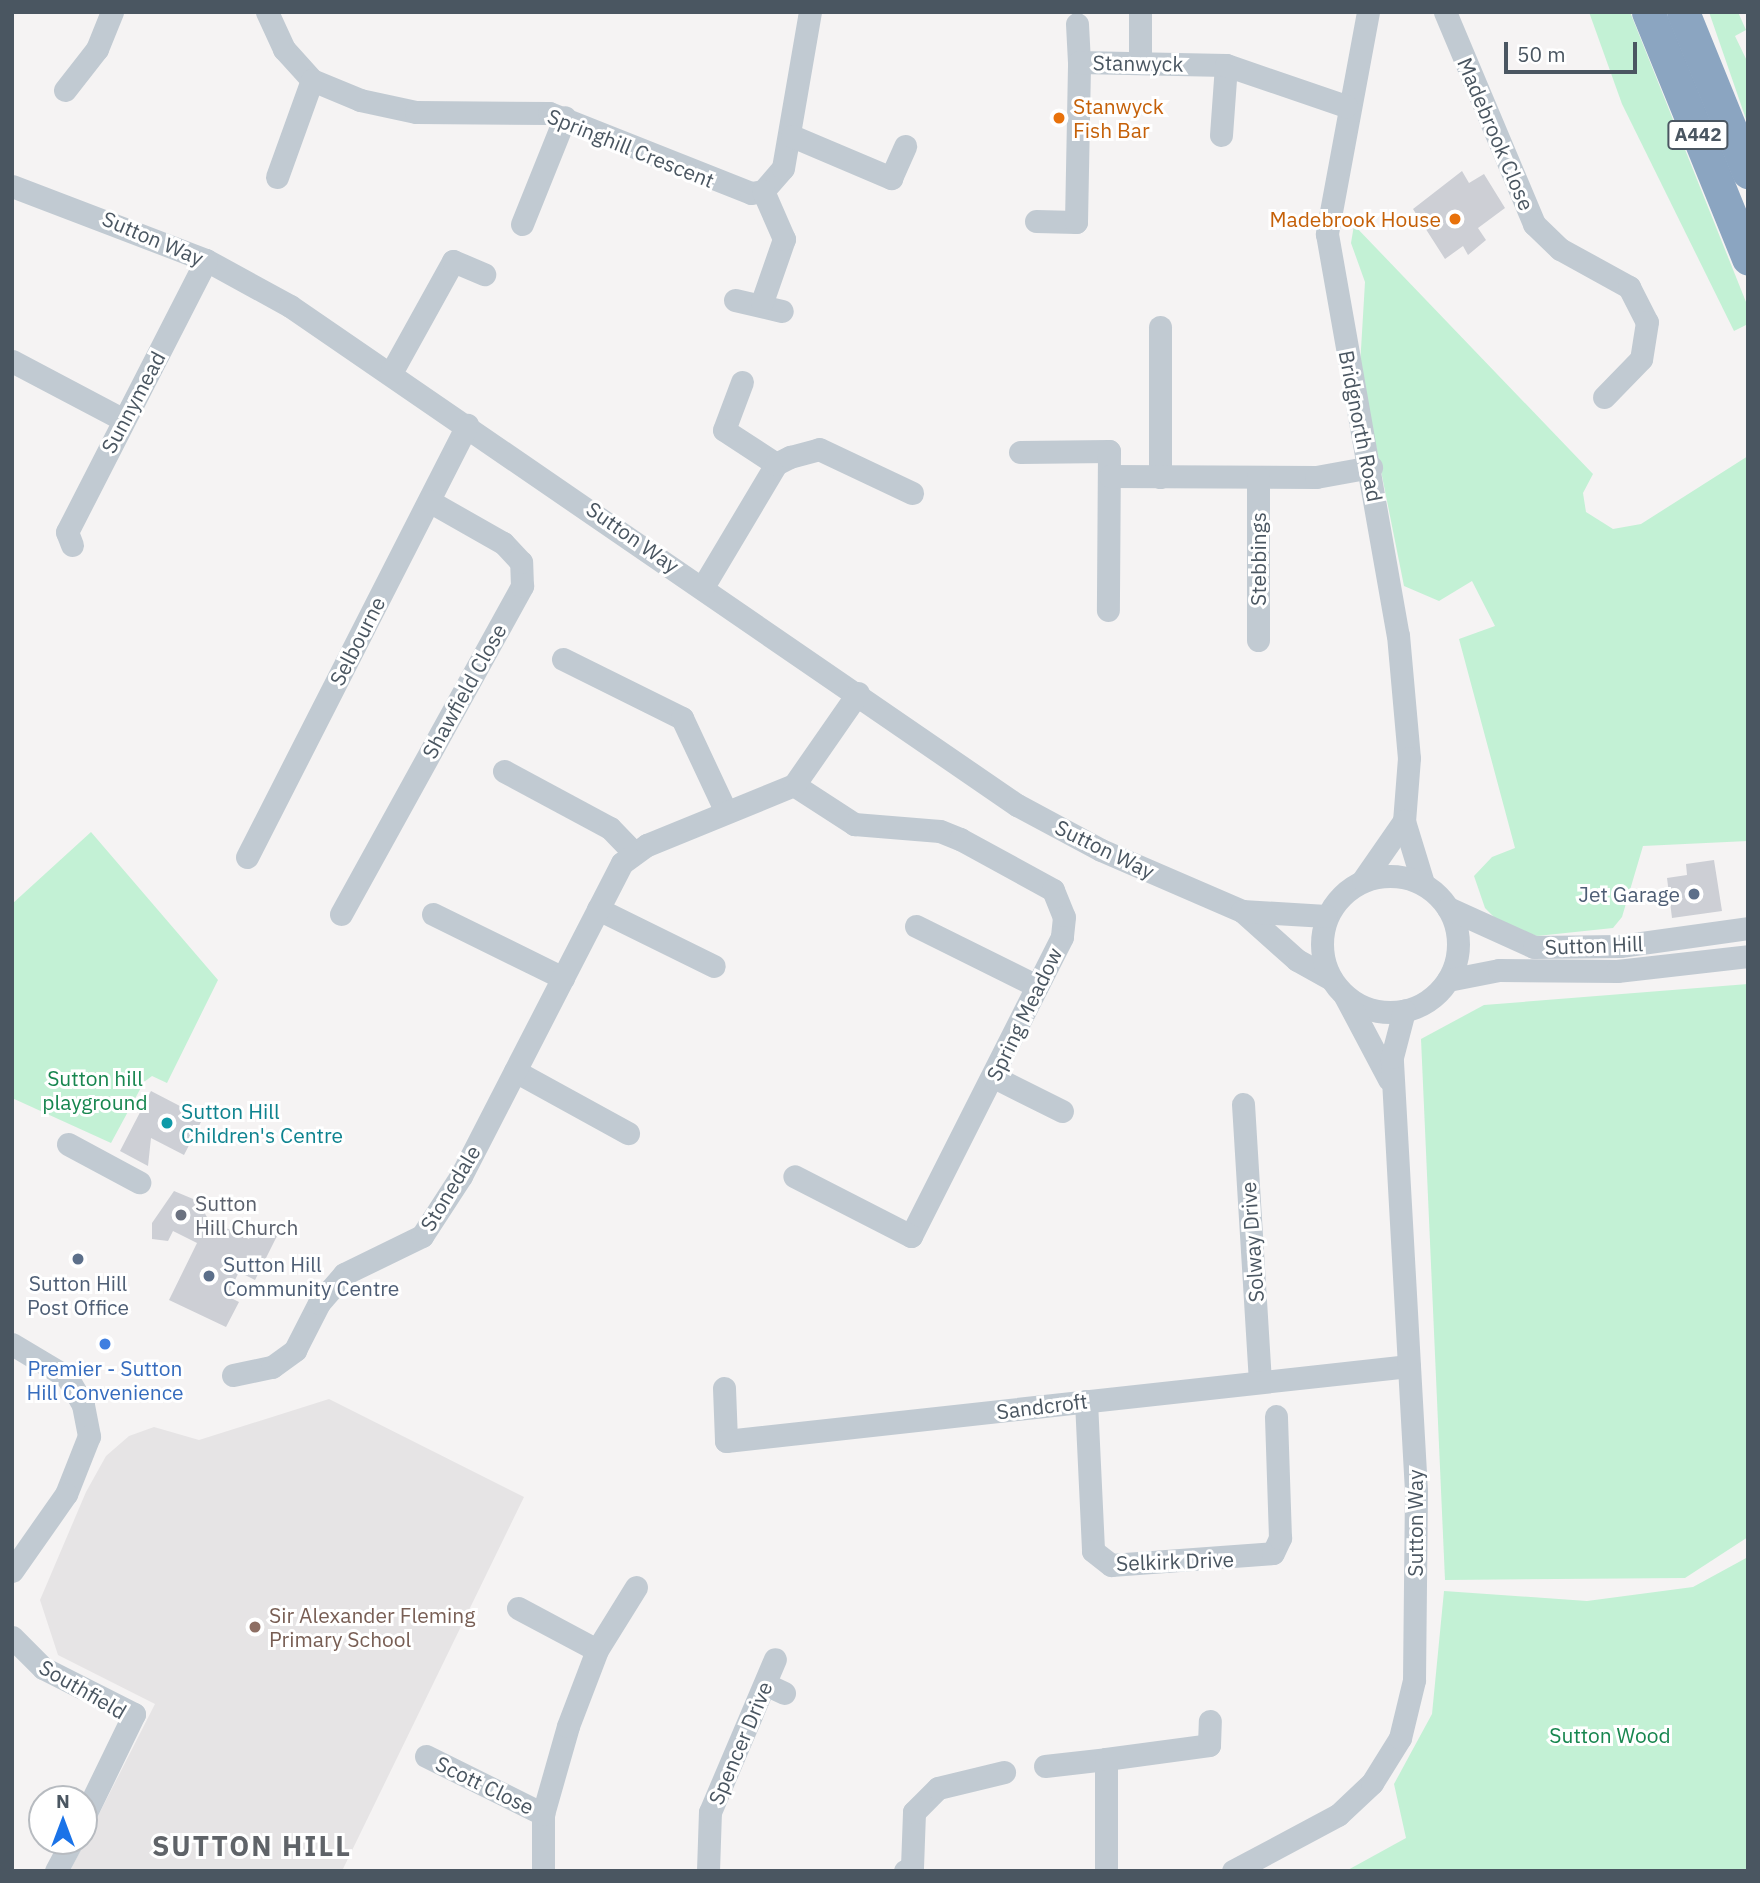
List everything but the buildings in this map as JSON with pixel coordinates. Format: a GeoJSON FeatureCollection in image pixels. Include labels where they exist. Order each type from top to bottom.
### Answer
{"type":"FeatureCollection","features":[{"type":"Feature","properties":{"kind":"highway","name":"A442"},"geometry":{"type":"LineString","coordinates":[[1648,12],[1748,258]]}},
{"type":"Feature","properties":{"kind":"highway","name":"A442"},"geometry":{"type":"LineString","coordinates":[[1683,12],[1748,172]]}},
{"type":"Feature","properties":{"kind":"street"},"geometry":{"type":"LineString","coordinates":[[65,90],[97,49],[112,12]]}},
{"type":"Feature","properties":{"kind":"street"},"geometry":{"type":"LineString","coordinates":[[267,12],[284,49],[312,80],[277,177]]}},
{"type":"Feature","properties":{"kind":"street"},"geometry":{"type":"LineString","coordinates":[[1140,12],[1140,63]]}},
{"type":"Feature","properties":{"kind":"street","name":"Bridgnorth Road"},"geometry":{"type":"LineString","coordinates":[[1368,12],[1346,106],[1329,197],[1329,273],[1371,467],[1401,674],[1409,758],[1407,832]]}},
{"type":"Feature","properties":{"kind":"street","name":"Madebrook Close"},"geometry":{"type":"LineString","coordinates":[[1445,12],[1534,224],[1560,249],[1629,287],[1647,322],[1641,359],[1604,397]]}},
{"type":"Feature","properties":{"kind":"street"},"geometry":{"type":"LineString","coordinates":[[735,300],[772,306],[784,239],[763,191],[783,168],[792,136],[802,14]]}},
{"type":"Feature","properties":{"kind":"street"},"geometry":{"type":"LineString","coordinates":[[1077,24],[1079,62]]}},
{"type":"Feature","properties":{"kind":"street","name":"Stanwyck"},"geometry":{"type":"LineString","coordinates":[[1037,221],[1076,222],[1079,62],[1226,65],[1346,106]]}},
{"type":"Feature","properties":{"kind":"street"},"geometry":{"type":"LineString","coordinates":[[1221,135],[1226,65]]}},
{"type":"Feature","properties":{"kind":"street","name":"Springhill Crescent"},"geometry":{"type":"LineString","coordinates":[[312,80],[416,112],[524,109],[565,117],[731,189],[763,191]]}},
{"type":"Feature","properties":{"kind":"street"},"geometry":{"type":"LineString","coordinates":[[522,224],[565,117]]}},
{"type":"Feature","properties":{"kind":"street"},"geometry":{"type":"LineString","coordinates":[[792,136],[891,178],[905,146]]}},
{"type":"Feature","properties":{"kind":"street","name":"Sutton Way"},"geometry":{"type":"LineString","coordinates":[[12,186],[206,260],[391,373],[704,585],[1017,804],[1101,850],[1242,911],[1297,960],[1338,988],[1393,1088]]}},
{"type":"Feature","properties":{"kind":"street","name":"Sunnymead"},"geometry":{"type":"LineString","coordinates":[[72,545],[67,533],[122,419],[206,260]]}},
{"type":"Feature","properties":{"kind":"street"},"geometry":{"type":"LineString","coordinates":[[391,373],[453,261],[484,274]]}},
{"type":"Feature","properties":{"kind":"street"},"geometry":{"type":"LineString","coordinates":[[1160,327],[1160,477]]}},
{"type":"Feature","properties":{"kind":"street"},"geometry":{"type":"LineString","coordinates":[[12,361],[122,419]]}},
{"type":"Feature","properties":{"kind":"street"},"geometry":{"type":"LineString","coordinates":[[742,382],[724,430],[776,464]]}},
{"type":"Feature","properties":{"kind":"street","name":"Selbourne"},"geometry":{"type":"LineString","coordinates":[[247,857],[467,425]]}},
{"type":"Feature","properties":{"kind":"street"},"geometry":{"type":"LineString","coordinates":[[704,585],[776,464],[819,449],[912,493]]}},
{"type":"Feature","properties":{"kind":"street"},"geometry":{"type":"LineString","coordinates":[[1020,452],[1109,451],[1108,610]]}},
{"type":"Feature","properties":{"kind":"street"},"geometry":{"type":"LineString","coordinates":[[1110,476],[1316,477],[1371,467]]}},
{"type":"Feature","properties":{"kind":"street","name":"Stebbings"},"geometry":{"type":"LineString","coordinates":[[1258,477],[1258,640]]}},
{"type":"Feature","properties":{"kind":"street","name":"Shawfield Close"},"geometry":{"type":"LineString","coordinates":[[341,914],[522,586],[521,562],[503,543],[429,501]]}},
{"type":"Feature","properties":{"kind":"street"},"geometry":{"type":"LineString","coordinates":[[564,659],[682,718],[726,812]]}},
{"type":"Feature","properties":{"kind":"street"},"geometry":{"type":"LineString","coordinates":[[504,771],[610,828],[633,852],[794,785],[858,693]]}},
{"type":"Feature","properties":{"kind":"street","name":"Spring Meadow"},"geometry":{"type":"LineString","coordinates":[[794,785],[853,824],[940,831],[1054,890],[1064,928],[994,1077],[911,1236],[794,1176]]}},
{"type":"Feature","properties":{"kind":"street"},"geometry":{"type":"LineString","coordinates":[[1407,832],[1423,883],[1448,908],[1458,943],[1448,980],[1429,999],[1404,1011],[1370,1009],[1338,988],[1321,945],[1326,916],[1407,832]]}},
{"type":"Feature","properties":{"kind":"street","name":"Stonedale"},"geometry":{"type":"LineString","coordinates":[[233,1375],[272,1367],[295,1350],[319,1303],[344,1274],[422,1236],[456,1185],[598,909],[633,852]]}},
{"type":"Feature","properties":{"kind":"street"},"geometry":{"type":"LineString","coordinates":[[1363,880],[1397,876],[1423,883]]}},
{"type":"Feature","properties":{"kind":"street","name":"Sutton Hill"},"geometry":{"type":"LineString","coordinates":[[1448,908],[1534,947],[1620,946],[1748,928]]}},
{"type":"Feature","properties":{"kind":"street"},"geometry":{"type":"LineString","coordinates":[[598,909],[714,967]]}},
{"type":"Feature","properties":{"kind":"street","name":"Sutton Way"},"geometry":{"type":"LineString","coordinates":[[1242,911],[1326,916]]}},
{"type":"Feature","properties":{"kind":"street"},"geometry":{"type":"LineString","coordinates":[[433,914],[563,978]]}},
{"type":"Feature","properties":{"kind":"street"},"geometry":{"type":"LineString","coordinates":[[916,926],[1037,986]]}},
{"type":"Feature","properties":{"kind":"street","name":"Sutton Hill"},"geometry":{"type":"LineString","coordinates":[[1448,980],[1499,970],[1617,971],[1748,956]]}},
{"type":"Feature","properties":{"kind":"street","name":"Sutton Way"},"geometry":{"type":"LineString","coordinates":[[1233,1871],[1338,1815],[1372,1783],[1400,1738],[1415,1680],[1409,1366],[1392,1057],[1404,1011]]}},
{"type":"Feature","properties":{"kind":"street"},"geometry":{"type":"LineString","coordinates":[[514,1071],[628,1133]]}},
{"type":"Feature","properties":{"kind":"street"},"geometry":{"type":"LineString","coordinates":[[994,1077],[1062,1111]]}},
{"type":"Feature","properties":{"kind":"street","name":"Solway Drive"},"geometry":{"type":"LineString","coordinates":[[1243,1104],[1260,1380]]}},
{"type":"Feature","properties":{"kind":"street"},"geometry":{"type":"LineString","coordinates":[[68,1144],[139,1182]]}},
{"type":"Feature","properties":{"kind":"street"},"geometry":{"type":"LineString","coordinates":[[12,1344],[67,1377],[83,1405],[89,1436],[66,1494],[12,1571]]}},
{"type":"Feature","properties":{"kind":"street","name":"Sandcroft"},"geometry":{"type":"LineString","coordinates":[[724,1388],[726,1441],[1260,1380],[1409,1366]]}},
{"type":"Feature","properties":{"kind":"street","name":"Selkirk Drive"},"geometry":{"type":"LineString","coordinates":[[1086,1401],[1093,1551],[1111,1565],[1273,1553],[1280,1538],[1276,1416]]}},
{"type":"Feature","properties":{"kind":"street"},"geometry":{"type":"LineString","coordinates":[[543,1871],[543,1814],[597,1650],[636,1587]]}},
{"type":"Feature","properties":{"kind":"street"},"geometry":{"type":"LineString","coordinates":[[518,1608],[597,1650]]}},
{"type":"Feature","properties":{"kind":"street","name":"Southfield"},"geometry":{"type":"LineString","coordinates":[[13,1641],[43,1668],[134,1714],[98,1787]]}},
{"type":"Feature","properties":{"kind":"street","name":"Spencer Drive"},"geometry":{"type":"LineString","coordinates":[[709,1871],[710,1812],[775,1688],[775,1659]]}},
{"type":"Feature","properties":{"kind":"street"},"geometry":{"type":"LineString","coordinates":[[1045,1766],[1209,1745],[1210,1721]]}},
{"type":"Feature","properties":{"kind":"street","name":"Scott Close"},"geometry":{"type":"LineString","coordinates":[[426,1756],[543,1814]]}},
{"type":"Feature","properties":{"kind":"street"},"geometry":{"type":"LineString","coordinates":[[1106,1871],[1107,1759]]}},
{"type":"Feature","properties":{"kind":"street"},"geometry":{"type":"LineString","coordinates":[[910,1869],[914,1812],[938,1788],[1004,1772]]}},
{"type":"Feature","properties":{"kind":"street"},"geometry":{"type":"LineString","coordinates":[[56,1871],[65,1855]]}},
{"type":"Feature","properties":{"kind":"shaded area","name":"Sir Alexander Fleming Primary School"},"geometry":{"type":"Polygon","coordinates":[[[329,1399],[524,1497],[342,1871],[70,1871],[78,1855],[98,1855],[98,1816],[155,1704],[58,1655],[40,1600],[86,1492],[106,1456],[129,1436],[154,1427],[199,1440],[329,1399]]]}},
{"type":"Feature","properties":{"kind":"green space"},"geometry":{"type":"Polygon","coordinates":[[[1589,12],[1630,12],[1748,307],[1748,324],[1734,331],[1622,104],[1589,12]]]}},
{"type":"Feature","properties":{"kind":"green space"},"geometry":{"type":"Polygon","coordinates":[[[1709,12],[1738,12],[1746,30],[1735,36],[1748,63],[1748,125],[1709,12]]]}},
{"type":"Feature","properties":{"kind":"green space"},"geometry":{"type":"Polygon","coordinates":[[[1354,225],[1593,474],[1583,493],[1586,512],[1613,529],[1641,524],[1748,456],[1748,841],[1643,846],[1622,917],[1613,928],[1537,936],[1500,923],[1485,908],[1474,876],[1492,857],[1515,848],[1459,639],[1495,626],[1472,581],[1439,601],[1404,586],[1360,366],[1365,282],[1351,243],[1354,225]]]}},
{"type":"Feature","properties":{"kind":"green space","name":"Sutton hill playground"},"geometry":{"type":"Polygon","coordinates":[[[91,832],[218,980],[167,1083],[152,1076],[144,1082],[111,1143],[12,1098],[12,904],[91,832]]]}},
{"type":"Feature","properties":{"kind":"green space"},"geometry":{"type":"Polygon","coordinates":[[[1748,984],[1748,1537],[1685,1578],[1445,1580],[1421,1039],[1484,1005],[1748,984]]]}},
{"type":"Feature","properties":{"kind":"green space","name":"Sutton Wood"},"geometry":{"type":"Polygon","coordinates":[[[1748,1557],[1748,1871],[1346,1871],[1406,1838],[1394,1784],[1432,1714],[1444,1591],[1587,1601],[1693,1587],[1748,1557]]]}},
{"type":"Feature","properties":{"kind":"place","name":"Stanwyck Fish Bar"},"geometry":{"type":"Point","coordinates":[1059,118]}},
{"type":"Feature","properties":{"kind":"place","name":"Madebrook House"},"geometry":{"type":"Point","coordinates":[1455,219]}},
{"type":"Feature","properties":{"kind":"place","name":"Jet Garage"},"geometry":{"type":"Point","coordinates":[1694,894]}},
{"type":"Feature","properties":{"kind":"place","name":"Sutton Hill Children's Centre"},"geometry":{"type":"Point","coordinates":[167,1123]}},
{"type":"Feature","properties":{"kind":"place","name":"Sutton Hill Church"},"geometry":{"type":"Point","coordinates":[181,1215]}},
{"type":"Feature","properties":{"kind":"place","name":"Sutton Hill Post Office"},"geometry":{"type":"Point","coordinates":[78,1259]}},
{"type":"Feature","properties":{"kind":"place","name":"Sutton Hill Community Centre"},"geometry":{"type":"Point","coordinates":[209,1276]}},
{"type":"Feature","properties":{"kind":"place","name":"Premier - Sutton Hill Convenience"},"geometry":{"type":"Point","coordinates":[105,1344]}},
{"type":"Feature","properties":{"kind":"place","name":"Sir Alexander Fleming Primary School"},"geometry":{"type":"Point","coordinates":[255,1627]}},
{"type":"Feature","properties":{"kind":"district","name":"SUTTON HILL"},"geometry":{"type":"Point","coordinates":[252,1846]}}]}
